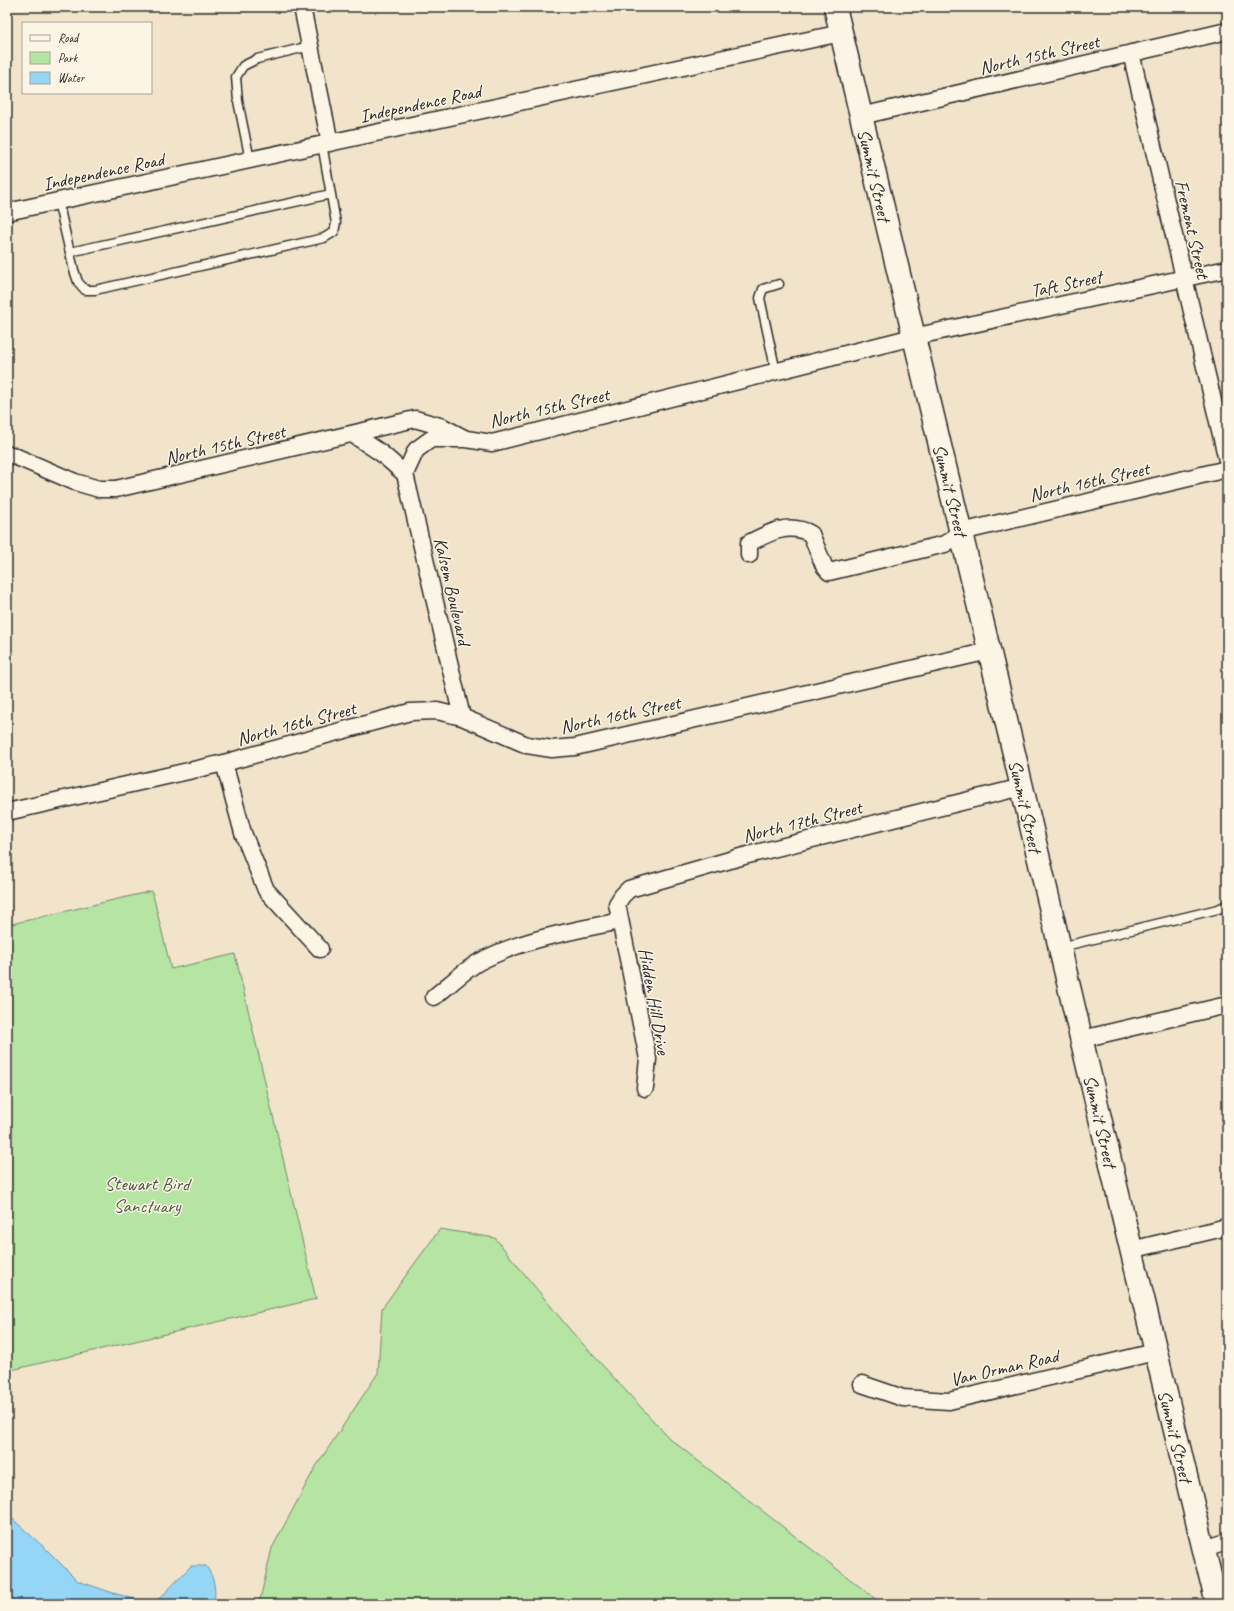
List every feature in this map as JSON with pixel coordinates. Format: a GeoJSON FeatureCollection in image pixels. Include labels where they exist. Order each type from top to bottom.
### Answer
{"type":"FeatureCollection","features":[{"type":"Feature","properties":{"kind":"main road","name":"Summit Street"},"geometry":{"type":"LineString","coordinates":[[835,7],[1082,1039],[1130,1250],[1217,1604]]}},
{"type":"Feature","properties":{"kind":"street"},"geometry":{"type":"LineString","coordinates":[[302,7],[326,143]]}},
{"type":"Feature","properties":{"kind":"street","name":"North 15th Street"},"geometry":{"type":"LineString","coordinates":[[861,116],[1227,31]]}},
{"type":"Feature","properties":{"kind":"street","name":"Independence Road"},"geometry":{"type":"LineString","coordinates":[[7,212],[841,33]]}},
{"type":"Feature","properties":{"kind":"street","name":"Fremont Street"},"geometry":{"type":"LineString","coordinates":[[1131,53],[1227,460]]}},
{"type":"Feature","properties":{"kind":"street","name":"Taft Street"},"geometry":{"type":"LineString","coordinates":[[913,337],[1227,269]]}},
{"type":"Feature","properties":{"kind":"street","name":"North 15th Street"},"geometry":{"type":"LineString","coordinates":[[10,455],[75,482],[99,489],[116,489],[415,419],[443,427],[466,439],[492,443],[913,337]]}},
{"type":"Feature","properties":{"kind":"street"},"geometry":{"type":"LineString","coordinates":[[354,434],[381,453],[405,474],[416,450],[431,439],[466,439]]}},
{"type":"Feature","properties":{"kind":"street","name":"North 16th Street"},"geometry":{"type":"LineString","coordinates":[[961,532],[1227,469]]}},
{"type":"Feature","properties":{"kind":"street","name":"Kalsem Boulevard"},"geometry":{"type":"LineString","coordinates":[[405,474],[462,716]]}},
{"type":"Feature","properties":{"kind":"street"},"geometry":{"type":"LineString","coordinates":[[749,555],[749,543],[764,535],[787,528],[801,529],[811,534],[824,566],[829,572],[945,544],[961,532]]}},
{"type":"Feature","properties":{"kind":"street","name":"North 16th Street"},"geometry":{"type":"LineString","coordinates":[[7,812],[224,763],[410,712],[437,711],[462,716],[527,745],[552,749],[575,747],[989,651]]}},
{"type":"Feature","properties":{"kind":"street"},"geometry":{"type":"LineString","coordinates":[[224,763],[243,833],[266,890],[320,949]]}},
{"type":"Feature","properties":{"kind":"street","name":"North 17th Street"},"geometry":{"type":"LineString","coordinates":[[620,921],[617,904],[629,889],[744,856],[1022,787]]}},
{"type":"Feature","properties":{"kind":"street"},"geometry":{"type":"LineString","coordinates":[[434,998],[479,962],[514,947],[549,937],[620,921]]}},
{"type":"Feature","properties":{"kind":"street","name":"Hidden Hill Drive"},"geometry":{"type":"LineString","coordinates":[[620,921],[648,1058],[645,1088]]}},
{"type":"Feature","properties":{"kind":"street"},"geometry":{"type":"LineString","coordinates":[[1082,1039],[1227,1005]]}},
{"type":"Feature","properties":{"kind":"street"},"geometry":{"type":"LineString","coordinates":[[1130,1250],[1227,1227]]}},
{"type":"Feature","properties":{"kind":"street","name":"Van Orman Road"},"geometry":{"type":"LineString","coordinates":[[862,1384],[903,1398],[949,1401],[1155,1352]]}},
{"type":"Feature","properties":{"kind":"street"},"geometry":{"type":"LineString","coordinates":[[1204,1550],[1227,1542]]}},
{"type":"Feature","properties":{"kind":"lane"},"geometry":{"type":"LineString","coordinates":[[250,160],[238,101],[236,77],[242,66],[257,59],[310,46]]}},
{"type":"Feature","properties":{"kind":"lane"},"geometry":{"type":"LineString","coordinates":[[58,201],[78,282],[85,290],[95,290],[324,238],[334,232],[336,223],[331,194],[326,143]]}},
{"type":"Feature","properties":{"kind":"lane"},"geometry":{"type":"LineString","coordinates":[[70,252],[331,194]]}},
{"type":"Feature","properties":{"kind":"lane"},"geometry":{"type":"LineString","coordinates":[[776,372],[760,298],[763,289],[779,284]]}},
{"type":"Feature","properties":{"kind":"lane"},"geometry":{"type":"LineString","coordinates":[[1060,947],[1218,909],[1227,905]]}},
{"type":"Feature","properties":{"kind":"green space","name":"Stewart Bird Sanctuary"},"geometry":{"type":"Polygon","coordinates":[[[152,891],[171,969],[235,954],[316,1299],[7,1371],[7,925],[152,891]]]}},
{"type":"Feature","properties":{"kind":"green space"},"geometry":{"type":"Polygon","coordinates":[[[440,1229],[495,1238],[571,1331],[670,1439],[882,1604],[259,1604],[272,1548],[315,1468],[378,1373],[382,1308],[440,1229]]]}},
{"type":"Feature","properties":{"kind":"water"},"geometry":{"type":"Polygon","coordinates":[[[7,1514],[47,1550],[78,1581],[113,1593],[153,1604],[7,1604],[7,1514]]]}},
{"type":"Feature","properties":{"kind":"water"},"geometry":{"type":"Polygon","coordinates":[[[191,1566],[206,1566],[214,1584],[214,1604],[153,1604],[191,1566]]]}}]}
